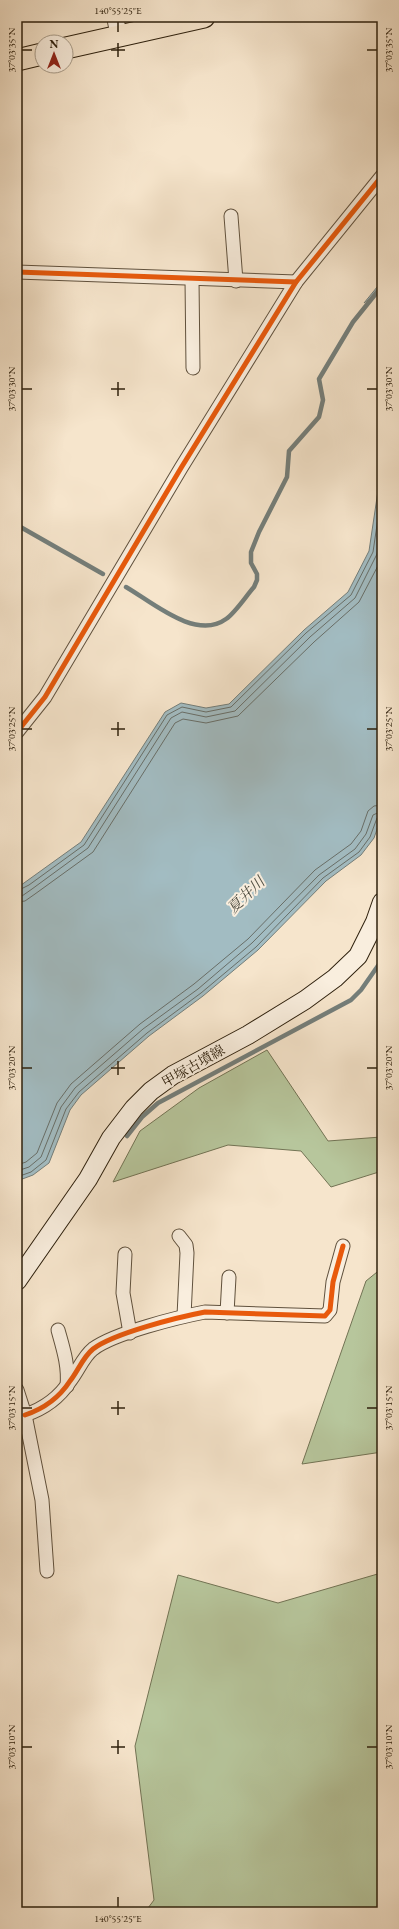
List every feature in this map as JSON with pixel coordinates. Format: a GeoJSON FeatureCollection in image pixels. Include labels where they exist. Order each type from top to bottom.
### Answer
{"type":"FeatureCollection","features":[{"type":"Feature","properties":{"kind":"highway"},"geometry":{"type":"LineString","coordinates":[[74,45],[117,26],[204,17]]}},
{"type":"Feature","properties":{"kind":"highway"},"geometry":{"type":"LineString","coordinates":[[17,60],[34,56]]}},
{"type":"Feature","properties":{"kind":"main road","name":"甲塚古墳線"},"geometry":{"type":"LineString","coordinates":[[17,1281],[88,1179],[111,1138],[134,1108],[151,1091],[172,1075],[248,1035],[305,1000],[335,978],[358,956],[375,922],[382,902]]}},
{"type":"Feature","properties":{"kind":"street"},"geometry":{"type":"LineString","coordinates":[[17,732],[45,697],[181,468],[296,282],[382,176]]}},
{"type":"Feature","properties":{"kind":"street"},"geometry":{"type":"LineString","coordinates":[[230,216],[236,281]]}},
{"type":"Feature","properties":{"kind":"street"},"geometry":{"type":"LineString","coordinates":[[17,272],[296,282]]}},
{"type":"Feature","properties":{"kind":"street"},"geometry":{"type":"LineString","coordinates":[[192,279],[194,368]]}},
{"type":"Feature","properties":{"kind":"street"},"geometry":{"type":"LineString","coordinates":[[179,1236],[186,1245],[187,1253],[184,1316]]}},
{"type":"Feature","properties":{"kind":"street"},"geometry":{"type":"LineString","coordinates":[[25,1415],[41,1410],[67,1386],[92,1350],[106,1341],[130,1333],[184,1316],[205,1312],[325,1316],[330,1310],[333,1282],[343,1246]]}},
{"type":"Feature","properties":{"kind":"street"},"geometry":{"type":"LineString","coordinates":[[125,1254],[123,1293],[130,1333]]}},
{"type":"Feature","properties":{"kind":"street"},"geometry":{"type":"LineString","coordinates":[[227,1313],[229,1277]]}},
{"type":"Feature","properties":{"kind":"street"},"geometry":{"type":"LineString","coordinates":[[58,1330],[68,1375],[67,1386]]}},
{"type":"Feature","properties":{"kind":"street"},"geometry":{"type":"LineString","coordinates":[[17,1390],[25,1415],[42,1500],[47,1571]]}},
{"type":"Feature","properties":{"kind":"green space"},"geometry":{"type":"Polygon","coordinates":[[[382,1003],[382,1171],[331,1187],[301,1151],[228,1145],[113,1182],[140,1131],[199,1088],[267,1050],[328,1141],[381,1137],[378,1006],[382,1003]]]}},
{"type":"Feature","properties":{"kind":"green space"},"geometry":{"type":"Polygon","coordinates":[[[382,1268],[382,1452],[302,1464],[366,1281],[382,1268]]]}},
{"type":"Feature","properties":{"kind":"green space"},"geometry":{"type":"Polygon","coordinates":[[[382,1571],[382,1912],[145,1912],[154,1900],[135,1746],[178,1575],[278,1603],[381,1573],[382,1571]]]}},
{"type":"Feature","properties":{"kind":"water"},"geometry":{"type":"Polygon","coordinates":[[[382,281],[382,290],[364,303],[382,281]]]}},
{"type":"Feature","properties":{"kind":"water","name":"夏井川"},"geometry":{"type":"Polygon","coordinates":[[[382,464],[382,815],[374,838],[361,855],[326,881],[258,950],[203,996],[149,1036],[81,1095],[70,1110],[49,1163],[33,1175],[17,1181],[17,888],[81,842],[165,712],[181,703],[206,708],[229,704],[304,630],[348,592],[369,551],[382,464]]]}},
{"type":"Feature","properties":{"kind":"waterway"},"geometry":{"type":"LineString","coordinates":[[126,587],[174,617],[201,625],[214,625],[226,619],[237,609],[254,587],[257,580],[257,574],[251,563],[251,552],[259,532],[287,477],[289,451],[319,417],[323,400],[319,379],[353,322],[382,286]]}},
{"type":"Feature","properties":{"kind":"waterway"},"geometry":{"type":"LineString","coordinates":[[17,525],[103,574]]}},
{"type":"Feature","properties":{"kind":"waterway"},"geometry":{"type":"LineString","coordinates":[[127,1136],[142,1117],[158,1103],[351,1000],[361,990],[382,960]]}},
{"type":"Feature","properties":{"kind":"cycle path"},"geometry":{"type":"LineString","coordinates":[[17,732],[45,697],[181,468],[296,282],[382,176]]}},
{"type":"Feature","properties":{"kind":"cycle path"},"geometry":{"type":"LineString","coordinates":[[17,272],[296,282]]}},
{"type":"Feature","properties":{"kind":"cycle path"},"geometry":{"type":"LineString","coordinates":[[25,1415],[38,1410],[56,1398],[66,1387],[86,1356],[93,1349],[116,1337],[131,1332],[205,1312],[325,1316],[330,1310],[333,1282],[343,1246]]}}]}
